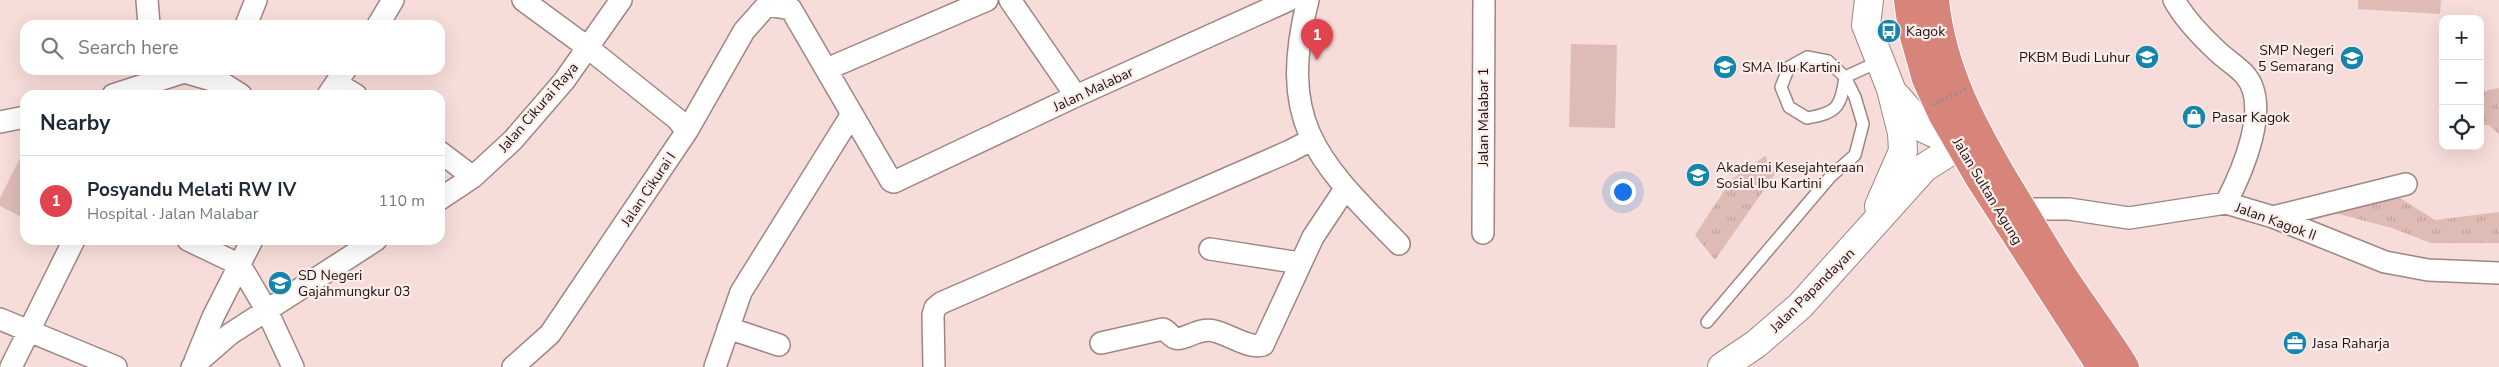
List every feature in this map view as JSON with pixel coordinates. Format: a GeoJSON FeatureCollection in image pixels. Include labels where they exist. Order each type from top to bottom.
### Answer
{"type":"FeatureCollection","features":[{"type":"Feature","properties":{"kind":"highway","name":"Jalan Sultan Agung"},"geometry":{"type":"LineString","coordinates":[[1908,0],[1912,29],[1926,80],[1951,104],[2034,266],[2101,367]]}},
{"type":"Feature","properties":{"kind":"highway","name":"Jalan Sultan Agung"},"geometry":{"type":"LineString","coordinates":[[1935,0],[1940,36],[1950,72],[1951,104]]}},
{"type":"Feature","properties":{"kind":"highway","name":"Jalan Sultan Agung"},"geometry":{"type":"LineString","coordinates":[[1968,139],[2020,205],[2073,291],[2101,328],[2125,367]]}},
{"type":"Feature","properties":{"kind":"main road","name":"Jalan Papandayan"},"geometry":{"type":"LineString","coordinates":[[1869,0],[1866,25],[1891,89],[1902,133],[1903,151],[1872,224]]}},
{"type":"Feature","properties":{"kind":"main road"},"geometry":{"type":"LineString","coordinates":[[1891,89],[1925,129],[1968,139]]}},
{"type":"Feature","properties":{"kind":"main road","name":"Jalan Papandayan"},"geometry":{"type":"LineString","coordinates":[[1722,367],[1756,344],[1800,306],[1859,242],[1872,224],[1920,171],[1968,139]]}},
{"type":"Feature","properties":{"kind":"street"},"geometry":{"type":"LineString","coordinates":[[147,0],[149,20]]}},
{"type":"Feature","properties":{"kind":"street"},"geometry":{"type":"LineString","coordinates":[[248,20],[256,0]]}},
{"type":"Feature","properties":{"kind":"street"},"geometry":{"type":"LineString","coordinates":[[523,0],[588,47],[676,119],[687,131]]}},
{"type":"Feature","properties":{"kind":"street","name":"Jalan Cikurai Raya"},"geometry":{"type":"LineString","coordinates":[[445,196],[473,177],[513,140],[564,81],[621,0]]}},
{"type":"Feature","properties":{"kind":"street"},"geometry":{"type":"LineString","coordinates":[[827,69],[987,0]]}},
{"type":"Feature","properties":{"kind":"street"},"geometry":{"type":"LineString","coordinates":[[1010,0],[1076,96]]}},
{"type":"Feature","properties":{"kind":"street","name":"Jalan Malabar"},"geometry":{"type":"LineString","coordinates":[[852,114],[891,181],[898,182],[1076,96],[1289,0]]}},
{"type":"Feature","properties":{"kind":"street"},"geometry":{"type":"LineString","coordinates":[[1308,0],[1297,56],[1297,76],[1300,108],[1311,140],[1345,189],[1399,244]]}},
{"type":"Feature","properties":{"kind":"street","name":"Jalan Malabar 1"},"geometry":{"type":"LineString","coordinates":[[1483,233],[1484,0]]}},
{"type":"Feature","properties":{"kind":"street"},"geometry":{"type":"LineString","coordinates":[[2174,0],[2215,50],[2246,76],[2253,94],[2254,117],[2249,152],[2226,203]]}},
{"type":"Feature","properties":{"kind":"street"},"geometry":{"type":"LineString","coordinates":[[715,367],[741,292],[852,114],[794,4],[768,3]]}},
{"type":"Feature","properties":{"kind":"street","name":"Jalan Cikurai I"},"geometry":{"type":"LineString","coordinates":[[513,367],[550,334],[687,131],[744,32],[768,3]]}},
{"type":"Feature","properties":{"kind":"street"},"geometry":{"type":"LineString","coordinates":[[128,90],[174,75]]}},
{"type":"Feature","properties":{"kind":"street"},"geometry":{"type":"LineString","coordinates":[[225,76],[237,90]]}},
{"type":"Feature","properties":{"kind":"street"},"geometry":{"type":"LineString","coordinates":[[337,83],[348,90]]}},
{"type":"Feature","properties":{"kind":"street"},"geometry":{"type":"LineString","coordinates":[[0,122],[20,118]]}},
{"type":"Feature","properties":{"kind":"street"},"geometry":{"type":"LineString","coordinates":[[934,367],[933,315],[935,308],[941,303],[1281,155],[1311,140]]}},
{"type":"Feature","properties":{"kind":"street"},"geometry":{"type":"LineString","coordinates":[[445,156],[473,177]]}},
{"type":"Feature","properties":{"kind":"street"},"geometry":{"type":"LineString","coordinates":[[2272,218],[2406,184]]}},
{"type":"Feature","properties":{"kind":"street"},"geometry":{"type":"LineString","coordinates":[[1101,343],[1163,329],[1175,338],[1182,338],[1195,332],[1209,330],[1255,346],[1261,346],[1269,333],[1313,237],[1345,189]]}},
{"type":"Feature","properties":{"kind":"street","name":"Jalan Kagok II"},"geometry":{"type":"LineString","coordinates":[[2020,205],[2030,209],[2069,209],[2129,218],[2226,203],[2272,218],[2384,262],[2428,270],[2499,273]]}},
{"type":"Feature","properties":{"kind":"street"},"geometry":{"type":"LineString","coordinates":[[11,367],[71,245]]}},
{"type":"Feature","properties":{"kind":"street"},"geometry":{"type":"LineString","coordinates":[[198,245],[240,266],[267,311],[293,367]]}},
{"type":"Feature","properties":{"kind":"street"},"geometry":{"type":"LineString","coordinates":[[192,367],[213,317],[250,245]]}},
{"type":"Feature","properties":{"kind":"street"},"geometry":{"type":"LineString","coordinates":[[192,367],[230,334],[368,245]]}},
{"type":"Feature","properties":{"kind":"street"},"geometry":{"type":"LineString","coordinates":[[1210,249],[1300,262]]}},
{"type":"Feature","properties":{"kind":"street"},"geometry":{"type":"LineString","coordinates":[[0,318],[116,367]]}},
{"type":"Feature","properties":{"kind":"street"},"geometry":{"type":"LineString","coordinates":[[728,328],[779,346]]}},
{"type":"Feature","properties":{"kind":"lane"},"geometry":{"type":"LineString","coordinates":[[1707,322],[1831,176],[1855,155],[1863,124],[1855,97],[1844,77],[1828,61],[1807,57],[1789,68],[1781,87],[1788,107],[1807,118],[1828,114],[1842,99],[1844,77]]}},
{"type":"Feature","properties":{"kind":"lane"},"geometry":{"type":"LineString","coordinates":[[1844,77],[1880,61]]}},
{"type":"Feature","properties":{"kind":"green space"},"geometry":{"type":"Polygon","coordinates":[[[2358,0],[2441,0],[2440,14],[2358,9],[2358,0]]]}},
{"type":"Feature","properties":{"kind":"green space"},"geometry":{"type":"Polygon","coordinates":[[[1571,44],[1617,45],[1615,128],[1569,127],[1571,44]]]}},
{"type":"Feature","properties":{"kind":"green space"},"geometry":{"type":"Polygon","coordinates":[[[2499,88],[2499,134],[2489,125],[2484,125],[2484,91],[2499,88]]]}},
{"type":"Feature","properties":{"kind":"green space"},"geometry":{"type":"Polygon","coordinates":[[[1765,156],[1775,174],[1715,260],[1695,235],[1732,179],[1765,156]]]}},
{"type":"Feature","properties":{"kind":"green space"},"geometry":{"type":"Polygon","coordinates":[[[20,158],[20,216],[0,206],[0,198],[20,158]]]}},
{"type":"Feature","properties":{"kind":"green space"},"geometry":{"type":"Polygon","coordinates":[[[2392,193],[2435,220],[2499,212],[2499,243],[2431,243],[2392,228],[2323,210],[2392,193]]]}},
{"type":"Feature","properties":{"kind":"place","name":"Kagok"},"geometry":{"type":"Point","coordinates":[1889,31]}},
{"type":"Feature","properties":{"kind":"place","name":"PKBM Budi Luhur"},"geometry":{"type":"Point","coordinates":[2147,57]}},
{"type":"Feature","properties":{"kind":"place","name":"SMP Negeri 5 Semarang"},"geometry":{"type":"Point","coordinates":[2352,58]}},
{"type":"Feature","properties":{"kind":"place","name":"Posyandu Melati RW IV"},"geometry":{"type":"Point","coordinates":[1317,60]}},
{"type":"Feature","properties":{"kind":"place","name":"SMA Ibu Kartini"},"geometry":{"type":"Point","coordinates":[1725,67]}},
{"type":"Feature","properties":{"kind":"place","name":"Pasar Kagok"},"geometry":{"type":"Point","coordinates":[2194,117]}},
{"type":"Feature","properties":{"kind":"place","name":"Akademi Kesejahteraan Sosial Ibu Kartini"},"geometry":{"type":"Point","coordinates":[1698,175]}},
{"type":"Feature","properties":{"kind":"place","name":"SD Negeri Gajahmungkur 03"},"geometry":{"type":"Point","coordinates":[280,283]}},
{"type":"Feature","properties":{"kind":"place","name":"Jasa Raharja"},"geometry":{"type":"Point","coordinates":[2295,343]}}]}
